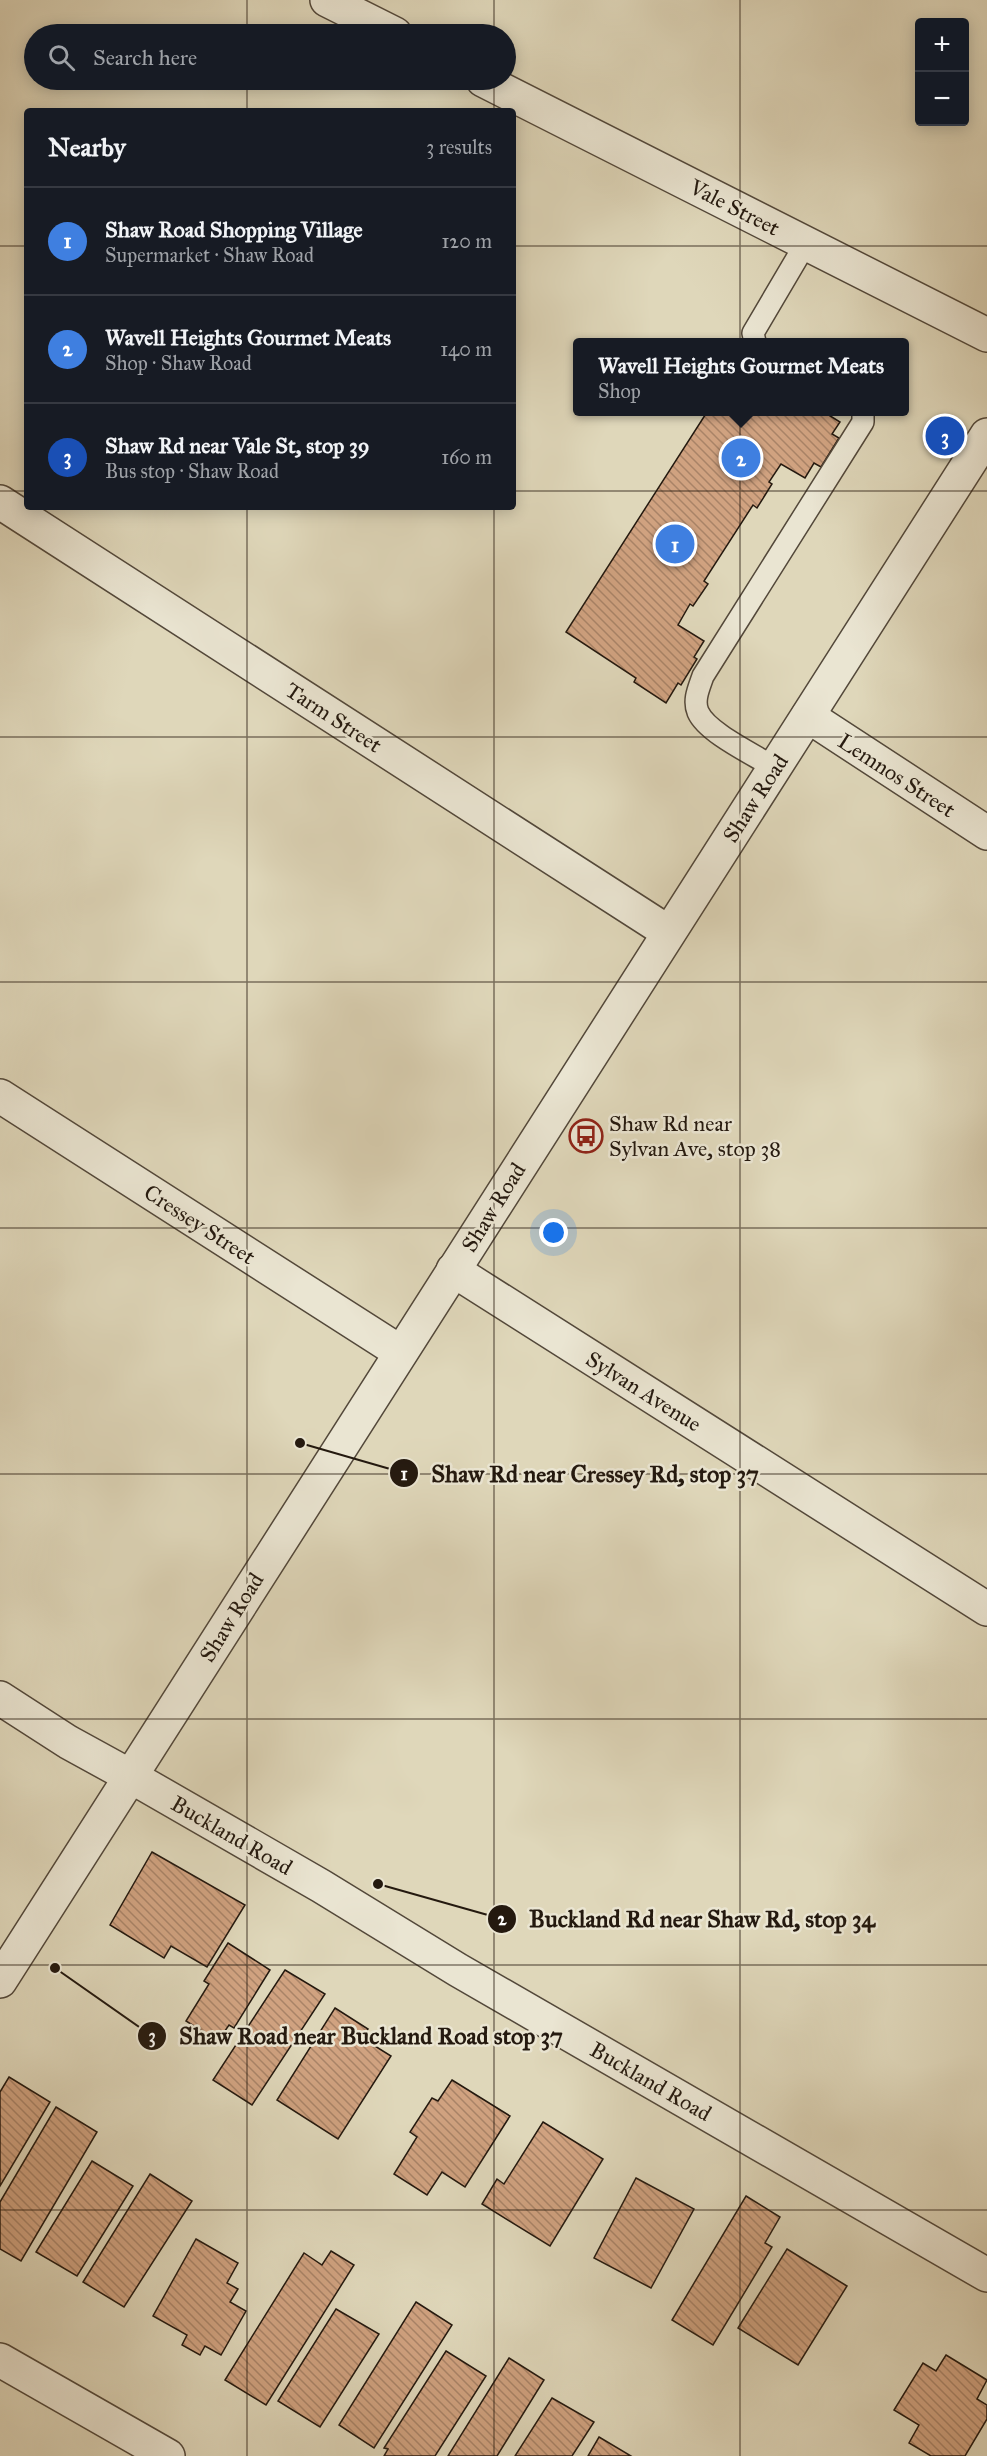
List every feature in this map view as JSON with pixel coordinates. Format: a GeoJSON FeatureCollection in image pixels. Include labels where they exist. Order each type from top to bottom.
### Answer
{"type":"FeatureCollection","features":[{"type":"Feature","properties":{"kind":"street"},"geometry":{"type":"LineString","coordinates":[[327,0],[375,24]]}},
{"type":"Feature","properties":{"kind":"street","name":"Vale Street"},"geometry":{"type":"LineString","coordinates":[[503,90],[987,335]]}},
{"type":"Feature","properties":{"kind":"street","name":"Shaw Road"},"geometry":{"type":"LineString","coordinates":[[0,1981],[987,435]]}},
{"type":"Feature","properties":{"kind":"street","name":"Tarm Street"},"geometry":{"type":"LineString","coordinates":[[0,502],[668,932]]}},
{"type":"Feature","properties":{"kind":"street","name":"Lemnos Street"},"geometry":{"type":"LineString","coordinates":[[808,716],[987,833]]}},
{"type":"Feature","properties":{"kind":"street","name":"Cressey Street"},"geometry":{"type":"LineString","coordinates":[[0,1096],[400,1352]]}},
{"type":"Feature","properties":{"kind":"street","name":"Sylvan Avenue"},"geometry":{"type":"LineString","coordinates":[[453,1270],[987,1610]]}},
{"type":"Feature","properties":{"kind":"street","name":"Buckland Road"},"geometry":{"type":"LineString","coordinates":[[0,1698],[68,1742],[321,1886],[458,1970],[987,2275]]}},
{"type":"Feature","properties":{"kind":"street"},"geometry":{"type":"LineString","coordinates":[[0,2360],[168,2456]]}},
{"type":"Feature","properties":{"kind":"lane"},"geometry":{"type":"LineString","coordinates":[[754,338],[753,333],[806,243]]}},
{"type":"Feature","properties":{"kind":"lane"},"geometry":{"type":"LineString","coordinates":[[775,768],[711,728],[698,713],[696,696],[703,676],[863,422],[863,416]]}},
{"type":"Feature","properties":{"kind":"building"},"geometry":{"type":"Polygon","coordinates":[[[704,416],[830,416],[840,422],[832,434],[839,438],[821,467],[814,463],[805,478],[781,464],[769,482],[772,484],[757,508],[753,505],[704,581],[708,584],[693,606],[690,604],[678,625],[704,641],[694,657],[697,659],[681,685],[678,683],[666,703],[634,682],[636,678],[566,632],[704,416]]]}},
{"type":"Feature","properties":{"kind":"building"},"geometry":{"type":"Polygon","coordinates":[[[152,1852],[245,1905],[207,1967],[171,1946],[164,1958],[110,1925],[152,1852]]]}},
{"type":"Feature","properties":{"kind":"building"},"geometry":{"type":"Polygon","coordinates":[[[228,1943],[270,1970],[234,2028],[229,2025],[218,2041],[186,2021],[209,1984],[204,1981],[228,1943]]]}},
{"type":"Feature","properties":{"kind":"building"},"geometry":{"type":"Polygon","coordinates":[[[285,1970],[325,1994],[252,2105],[213,2080],[285,1970]]]}},
{"type":"Feature","properties":{"kind":"building"},"geometry":{"type":"Polygon","coordinates":[[[335,2008],[368,2029],[362,2038],[391,2056],[338,2139],[277,2100],[335,2008]]]}},
{"type":"Feature","properties":{"kind":"building"},"geometry":{"type":"Polygon","coordinates":[[[9,2077],[50,2102],[0,2186],[0,2092],[9,2077]]]}},
{"type":"Feature","properties":{"kind":"building"},"geometry":{"type":"Polygon","coordinates":[[[452,2080],[510,2116],[465,2187],[442,2172],[427,2195],[394,2174],[417,2137],[410,2132],[432,2098],[438,2101],[452,2080]]]}},
{"type":"Feature","properties":{"kind":"building"},"geometry":{"type":"Polygon","coordinates":[[[56,2107],[97,2132],[21,2261],[0,2249],[0,2202],[56,2107]]]}},
{"type":"Feature","properties":{"kind":"building"},"geometry":{"type":"Polygon","coordinates":[[[543,2122],[603,2159],[550,2246],[482,2204],[497,2179],[504,2184],[543,2122]]]}},
{"type":"Feature","properties":{"kind":"building"},"geometry":{"type":"Polygon","coordinates":[[[92,2161],[133,2186],[77,2276],[36,2252],[92,2161]]]}},
{"type":"Feature","properties":{"kind":"building"},"geometry":{"type":"Polygon","coordinates":[[[150,2174],[192,2201],[124,2307],[83,2282],[150,2174]]]}},
{"type":"Feature","properties":{"kind":"building"},"geometry":{"type":"Polygon","coordinates":[[[636,2178],[694,2209],[651,2288],[594,2258],[636,2178]]]}},
{"type":"Feature","properties":{"kind":"building"},"geometry":{"type":"Polygon","coordinates":[[[746,2196],[780,2217],[765,2243],[772,2247],[713,2345],[672,2320],[746,2196]]]}},
{"type":"Feature","properties":{"kind":"building"},"geometry":{"type":"Polygon","coordinates":[[[196,2239],[238,2263],[227,2283],[238,2289],[230,2302],[246,2311],[221,2355],[205,2346],[200,2355],[182,2345],[187,2335],[153,2316],[196,2239]]]}},
{"type":"Feature","properties":{"kind":"building"},"geometry":{"type":"Polygon","coordinates":[[[787,2249],[847,2286],[798,2365],[738,2328],[787,2249]]]}},
{"type":"Feature","properties":{"kind":"building"},"geometry":{"type":"Polygon","coordinates":[[[331,2251],[354,2265],[266,2405],[225,2380],[304,2253],[322,2265],[331,2251]]]}},
{"type":"Feature","properties":{"kind":"building"},"geometry":{"type":"Polygon","coordinates":[[[416,2302],[452,2325],[374,2448],[339,2425],[416,2302]]]}},
{"type":"Feature","properties":{"kind":"building"},"geometry":{"type":"Polygon","coordinates":[[[336,2309],[379,2334],[320,2427],[278,2401],[336,2309]]]}},
{"type":"Feature","properties":{"kind":"building"},"geometry":{"type":"Polygon","coordinates":[[[446,2351],[486,2376],[435,2456],[384,2456],[388,2449],[384,2448],[446,2351]]]}},
{"type":"Feature","properties":{"kind":"building"},"geometry":{"type":"Polygon","coordinates":[[[946,2355],[987,2380],[977,2399],[987,2405],[987,2419],[965,2456],[931,2456],[909,2443],[919,2425],[894,2410],[923,2363],[936,2371],[946,2355]]]}},
{"type":"Feature","properties":{"kind":"building"},"geometry":{"type":"Polygon","coordinates":[[[509,2358],[544,2380],[497,2456],[448,2456],[509,2358]]]}},
{"type":"Feature","properties":{"kind":"building"},"geometry":{"type":"Polygon","coordinates":[[[552,2398],[594,2422],[572,2456],[515,2456],[552,2398]]]}},
{"type":"Feature","properties":{"kind":"building"},"geometry":{"type":"Polygon","coordinates":[[[599,2437],[631,2456],[588,2456],[599,2437]]]}},
{"type":"Feature","properties":{"kind":"place","name":"Shaw Rd near Vale St, stop 39"},"geometry":{"type":"Point","coordinates":[945,436]}},
{"type":"Feature","properties":{"kind":"place","name":"Wavell Heights Gourmet Meats"},"geometry":{"type":"Point","coordinates":[741,458]}},
{"type":"Feature","properties":{"kind":"place","name":"Shaw Road Shopping Village"},"geometry":{"type":"Point","coordinates":[675,544]}},
{"type":"Feature","properties":{"kind":"place","name":"Shaw Rd near Sylvan Ave, stop 38"},"geometry":{"type":"Point","coordinates":[586,1136]}},
{"type":"Feature","properties":{"kind":"place","name":"Shaw Rd near Cressey Rd, stop 37"},"geometry":{"type":"Point","coordinates":[300,1443]}},
{"type":"Feature","properties":{"kind":"place","name":"Buckland Rd near Shaw Rd, stop 34"},"geometry":{"type":"Point","coordinates":[378,1884]}},
{"type":"Feature","properties":{"kind":"place","name":"Shaw Road near Buckland Road stop 37"},"geometry":{"type":"Point","coordinates":[55,1968]}}]}
